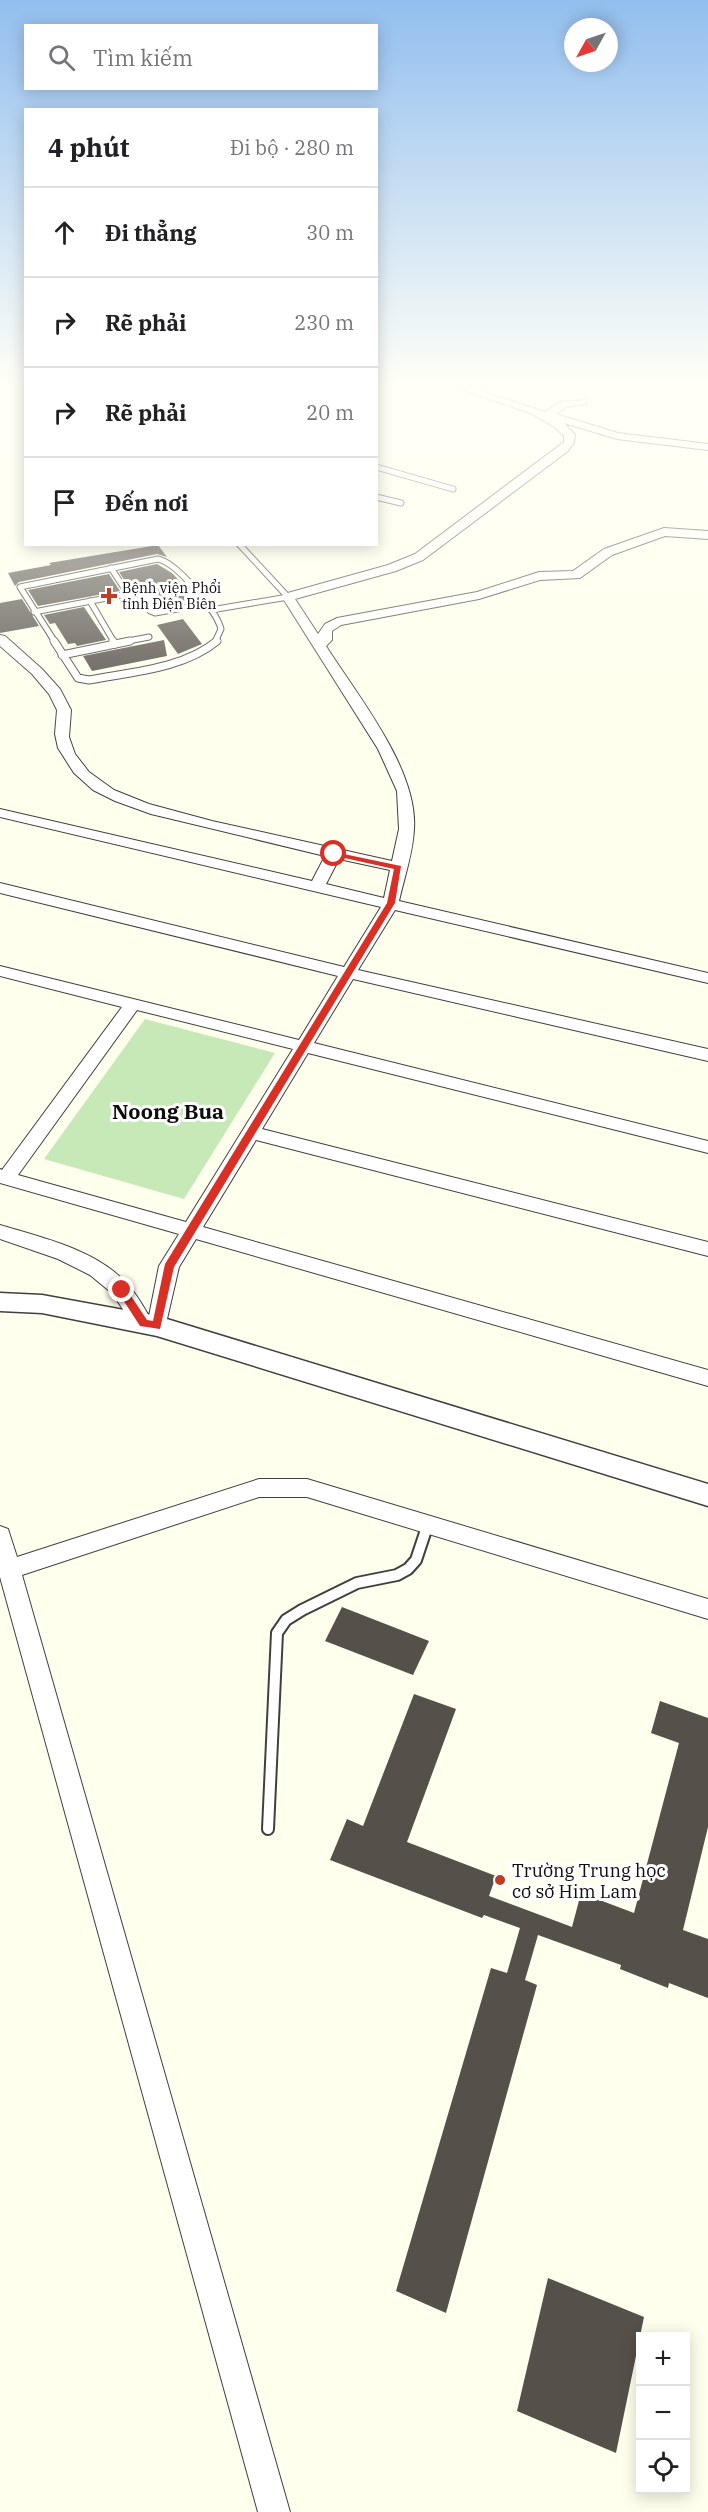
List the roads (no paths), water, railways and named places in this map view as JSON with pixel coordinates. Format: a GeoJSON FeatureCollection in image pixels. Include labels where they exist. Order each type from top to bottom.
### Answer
{"type":"FeatureCollection","features":[{"type":"Feature","properties":{"kind":"street"},"geometry":{"type":"LineString","coordinates":[[150,1325],[169,1266],[391,903],[407,829],[404,791],[385,749],[288,597],[392,568],[419,556],[489,504]]}},
{"type":"Feature","properties":{"kind":"street"},"geometry":{"type":"LineString","coordinates":[[319,645],[325,640],[324,636],[328,627],[337,622],[479,595],[539,576],[576,575],[608,552],[664,532],[708,536]]}},
{"type":"Feature","properties":{"kind":"street"},"geometry":{"type":"LineString","coordinates":[[0,639],[52,688],[64,708],[62,736],[68,756],[88,779],[128,802],[216,827],[398,867]]}},
{"type":"Feature","properties":{"kind":"street"},"geometry":{"type":"LineString","coordinates":[[0,813],[708,978]]}},
{"type":"Feature","properties":{"kind":"street"},"geometry":{"type":"LineString","coordinates":[[316,886],[334,854]]}},
{"type":"Feature","properties":{"kind":"street"},"geometry":{"type":"LineString","coordinates":[[0,888],[348,973],[708,1055]]}},
{"type":"Feature","properties":{"kind":"street"},"geometry":{"type":"LineString","coordinates":[[3,977],[133,1004],[708,1147]]}},
{"type":"Feature","properties":{"kind":"street"},"geometry":{"type":"LineString","coordinates":[[133,1004],[3,1177],[708,1378]]}},
{"type":"Feature","properties":{"kind":"street"},"geometry":{"type":"LineString","coordinates":[[251,1132],[708,1248]]}},
{"type":"Feature","properties":{"kind":"street"},"geometry":{"type":"LineString","coordinates":[[0,1232],[84,1263],[107,1276],[122,1290],[150,1325]]}},
{"type":"Feature","properties":{"kind":"street"},"geometry":{"type":"LineString","coordinates":[[0,1302],[42,1304],[150,1325],[708,1496]]}},
{"type":"Feature","properties":{"kind":"street"},"geometry":{"type":"LineString","coordinates":[[9,1569],[259,1488],[307,1488],[708,1609]]}},
{"type":"Feature","properties":{"kind":"street"},"geometry":{"type":"LineString","coordinates":[[0,1536],[274,2512]]}},
{"type":"Feature","properties":{"kind":"lane"},"geometry":{"type":"LineString","coordinates":[[241,546],[288,597]]}},
{"type":"Feature","properties":{"kind":"lane"},"geometry":{"type":"LineString","coordinates":[[158,559],[168,560],[206,604],[221,628],[220,638],[216,645],[186,659],[81,680],[75,676],[20,589],[21,586],[158,559]]}},
{"type":"Feature","properties":{"kind":"lane"},"geometry":{"type":"LineString","coordinates":[[111,568],[128,594]]}},
{"type":"Feature","properties":{"kind":"lane"},"geometry":{"type":"LineString","coordinates":[[34,612],[140,593],[150,611],[155,613],[206,604]]}},
{"type":"Feature","properties":{"kind":"lane"},"geometry":{"type":"LineString","coordinates":[[211,610],[288,597]]}},
{"type":"Feature","properties":{"kind":"lane"},"geometry":{"type":"LineString","coordinates":[[90,601],[115,644]]}},
{"type":"Feature","properties":{"kind":"lane"},"geometry":{"type":"LineString","coordinates":[[62,655],[149,637]]}},
{"type":"Feature","properties":{"kind":"lane"},"geometry":{"type":"LineString","coordinates":[[268,1829],[277,1633],[286,1620],[348,1587],[397,1575],[408,1569],[416,1560],[428,1524]]}},
{"type":"Feature","properties":{"kind":"place","name":"Bệnh viện Phổi tỉnh Điện Biên"},"geometry":{"type":"Point","coordinates":[109,596]}},
{"type":"Feature","properties":{"kind":"place","name":"Trường Trung học cơ sở Him Lam"},"geometry":{"type":"Point","coordinates":[500,1880]}},
{"type":"Feature","properties":{"kind":"district","name":"Noong Bua"},"geometry":{"type":"Point","coordinates":[168,1111]}}]}
